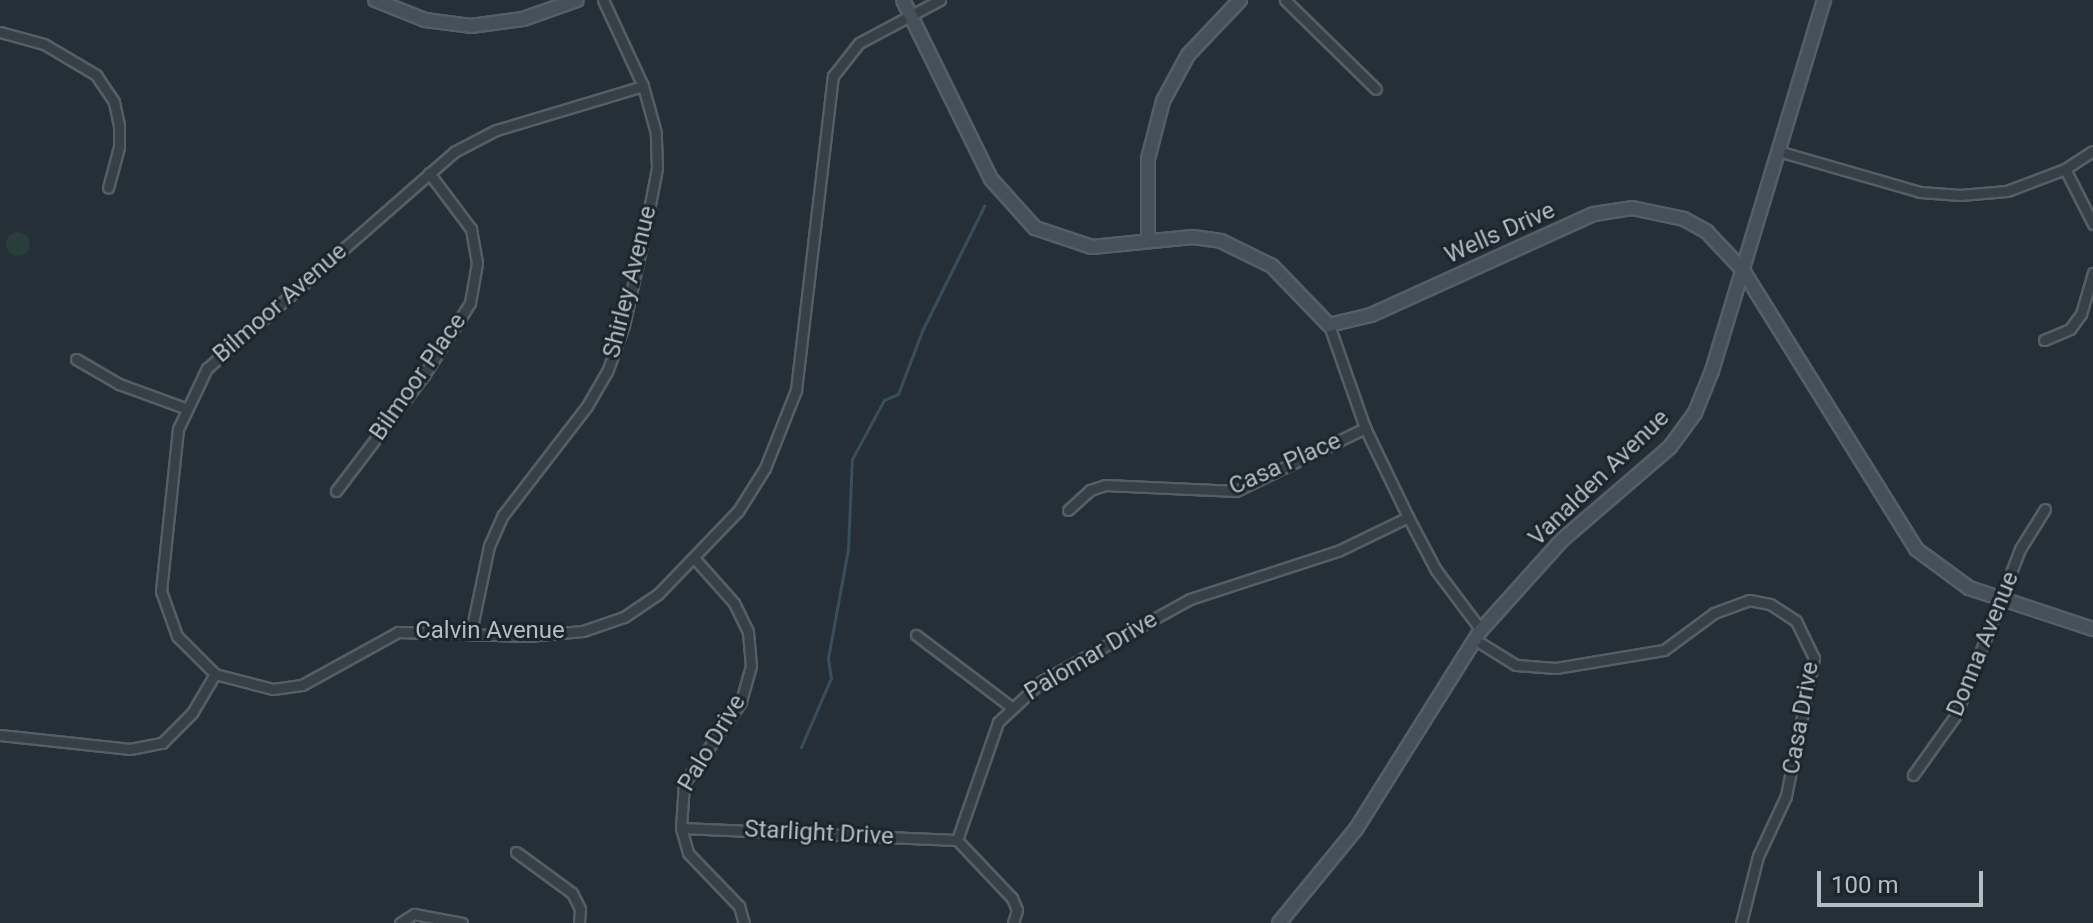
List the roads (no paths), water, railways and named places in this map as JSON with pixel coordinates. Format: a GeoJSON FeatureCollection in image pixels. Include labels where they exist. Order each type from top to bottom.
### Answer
{"type":"FeatureCollection","features":[{"type":"Feature","properties":{"kind":"main road"},"geometry":{"type":"LineString","coordinates":[[375,0],[425,20],[471,26],[523,19],[577,0]]}},
{"type":"Feature","properties":{"kind":"main road"},"geometry":{"type":"LineString","coordinates":[[903,0],[991,179],[1016,212],[1035,228],[1069,243],[1119,247],[1148,240],[1193,237],[1249,252],[1292,283],[1329,325]]}},
{"type":"Feature","properties":{"kind":"main road"},"geometry":{"type":"LineString","coordinates":[[1148,240],[1148,159],[1163,101],[1188,55],[1240,0]]}},
{"type":"Feature","properties":{"kind":"main road","name":"Vanalden Avenue"},"geometry":{"type":"LineString","coordinates":[[1279,923],[1356,829],[1478,634],[1562,540],[1670,447],[1695,413],[1824,0]]}},
{"type":"Feature","properties":{"kind":"main road","name":"Wells Drive"},"geometry":{"type":"LineString","coordinates":[[1329,325],[1371,315],[1594,214],[1632,208],[1684,219],[1707,232],[1742,269],[1916,549],[1941,572],[2003,602],[2093,629]]}},
{"type":"Feature","properties":{"kind":"street","name":"Shirley Avenue"},"geometry":{"type":"LineString","coordinates":[[471,632],[489,546],[503,515],[587,406],[624,325],[657,168],[656,133],[643,86],[603,0]]}},
{"type":"Feature","properties":{"kind":"street","name":"Calvin Avenue"},"geometry":{"type":"LineString","coordinates":[[215,674],[273,689],[302,685],[398,632],[528,636],[583,631],[624,617],[658,594],[738,511],[765,468],[796,390],[833,76],[859,43],[910,13],[940,0]]}},
{"type":"Feature","properties":{"kind":"street"},"geometry":{"type":"LineString","coordinates":[[1285,0],[1376,89]]}},
{"type":"Feature","properties":{"kind":"street"},"geometry":{"type":"LineString","coordinates":[[0,32],[44,44],[96,75],[114,102],[119,125],[119,147],[108,188]]}},
{"type":"Feature","properties":{"kind":"street","name":"Bilmoor Avenue"},"geometry":{"type":"LineString","coordinates":[[215,674],[177,636],[161,591],[175,445],[185,408],[207,368],[454,152],[496,130],[643,86]]}},
{"type":"Feature","properties":{"kind":"street"},"geometry":{"type":"LineString","coordinates":[[1778,151],[1920,192],[1960,195],[2007,191],[2065,169],[2093,151]]}},
{"type":"Feature","properties":{"kind":"street"},"geometry":{"type":"LineString","coordinates":[[2065,169],[2093,224]]}},
{"type":"Feature","properties":{"kind":"street","name":"Bilmoor Place"},"geometry":{"type":"LineString","coordinates":[[336,491],[424,375],[470,303],[477,263],[471,229],[429,173]]}},
{"type":"Feature","properties":{"kind":"street"},"geometry":{"type":"LineString","coordinates":[[2044,340],[2070,329],[2081,314],[2093,273]]}},
{"type":"Feature","properties":{"kind":"street","name":"Casa Drive"},"geometry":{"type":"LineString","coordinates":[[1329,325],[1365,428],[1436,570],[1478,634],[1516,665],[1556,668],[1664,650],[1714,613],[1749,600],[1770,604],[1796,621],[1814,658],[1786,796],[1758,856],[1741,923]]}},
{"type":"Feature","properties":{"kind":"street"},"geometry":{"type":"LineString","coordinates":[[76,359],[119,384],[185,408]]}},
{"type":"Feature","properties":{"kind":"street","name":"Casa Place"},"geometry":{"type":"LineString","coordinates":[[1068,510],[1090,490],[1105,485],[1236,491],[1365,428]]}},
{"type":"Feature","properties":{"kind":"street","name":"Donna Avenue"},"geometry":{"type":"LineString","coordinates":[[1913,775],[1956,715],[2003,602],[2020,549],[2045,509]]}},
{"type":"Feature","properties":{"kind":"street","name":"Palomar Drive"},"geometry":{"type":"LineString","coordinates":[[957,840],[989,739],[1010,706],[1042,681],[1179,605],[1240,579],[1338,551],[1408,517]]}},
{"type":"Feature","properties":{"kind":"street","name":"Palo Drive"},"geometry":{"type":"LineString","coordinates":[[695,559],[734,603],[748,632],[751,666],[741,702],[684,783],[681,828],[688,853],[739,906],[744,923]]}},
{"type":"Feature","properties":{"kind":"street"},"geometry":{"type":"LineString","coordinates":[[916,635],[1010,706]]}},
{"type":"Feature","properties":{"kind":"street"},"geometry":{"type":"LineString","coordinates":[[0,735],[130,749],[162,743],[192,713],[215,674]]}},
{"type":"Feature","properties":{"kind":"street","name":"Starlight Drive"},"geometry":{"type":"LineString","coordinates":[[681,828],[957,840]]}},
{"type":"Feature","properties":{"kind":"street"},"geometry":{"type":"LineString","coordinates":[[957,840],[1012,898],[1017,910],[1013,923]]}},
{"type":"Feature","properties":{"kind":"street"},"geometry":{"type":"LineString","coordinates":[[516,852],[572,893],[580,909],[579,923]]}},
{"type":"Feature","properties":{"kind":"street"},"geometry":{"type":"LineString","coordinates":[[400,923],[414,914],[462,923]]}},
{"type":"Feature","properties":{"kind":"waterway"},"geometry":{"type":"LineString","coordinates":[[801,747],[831,678],[828,658],[848,549],[852,459],[884,400],[898,394],[922,331],[984,206]]}}]}
